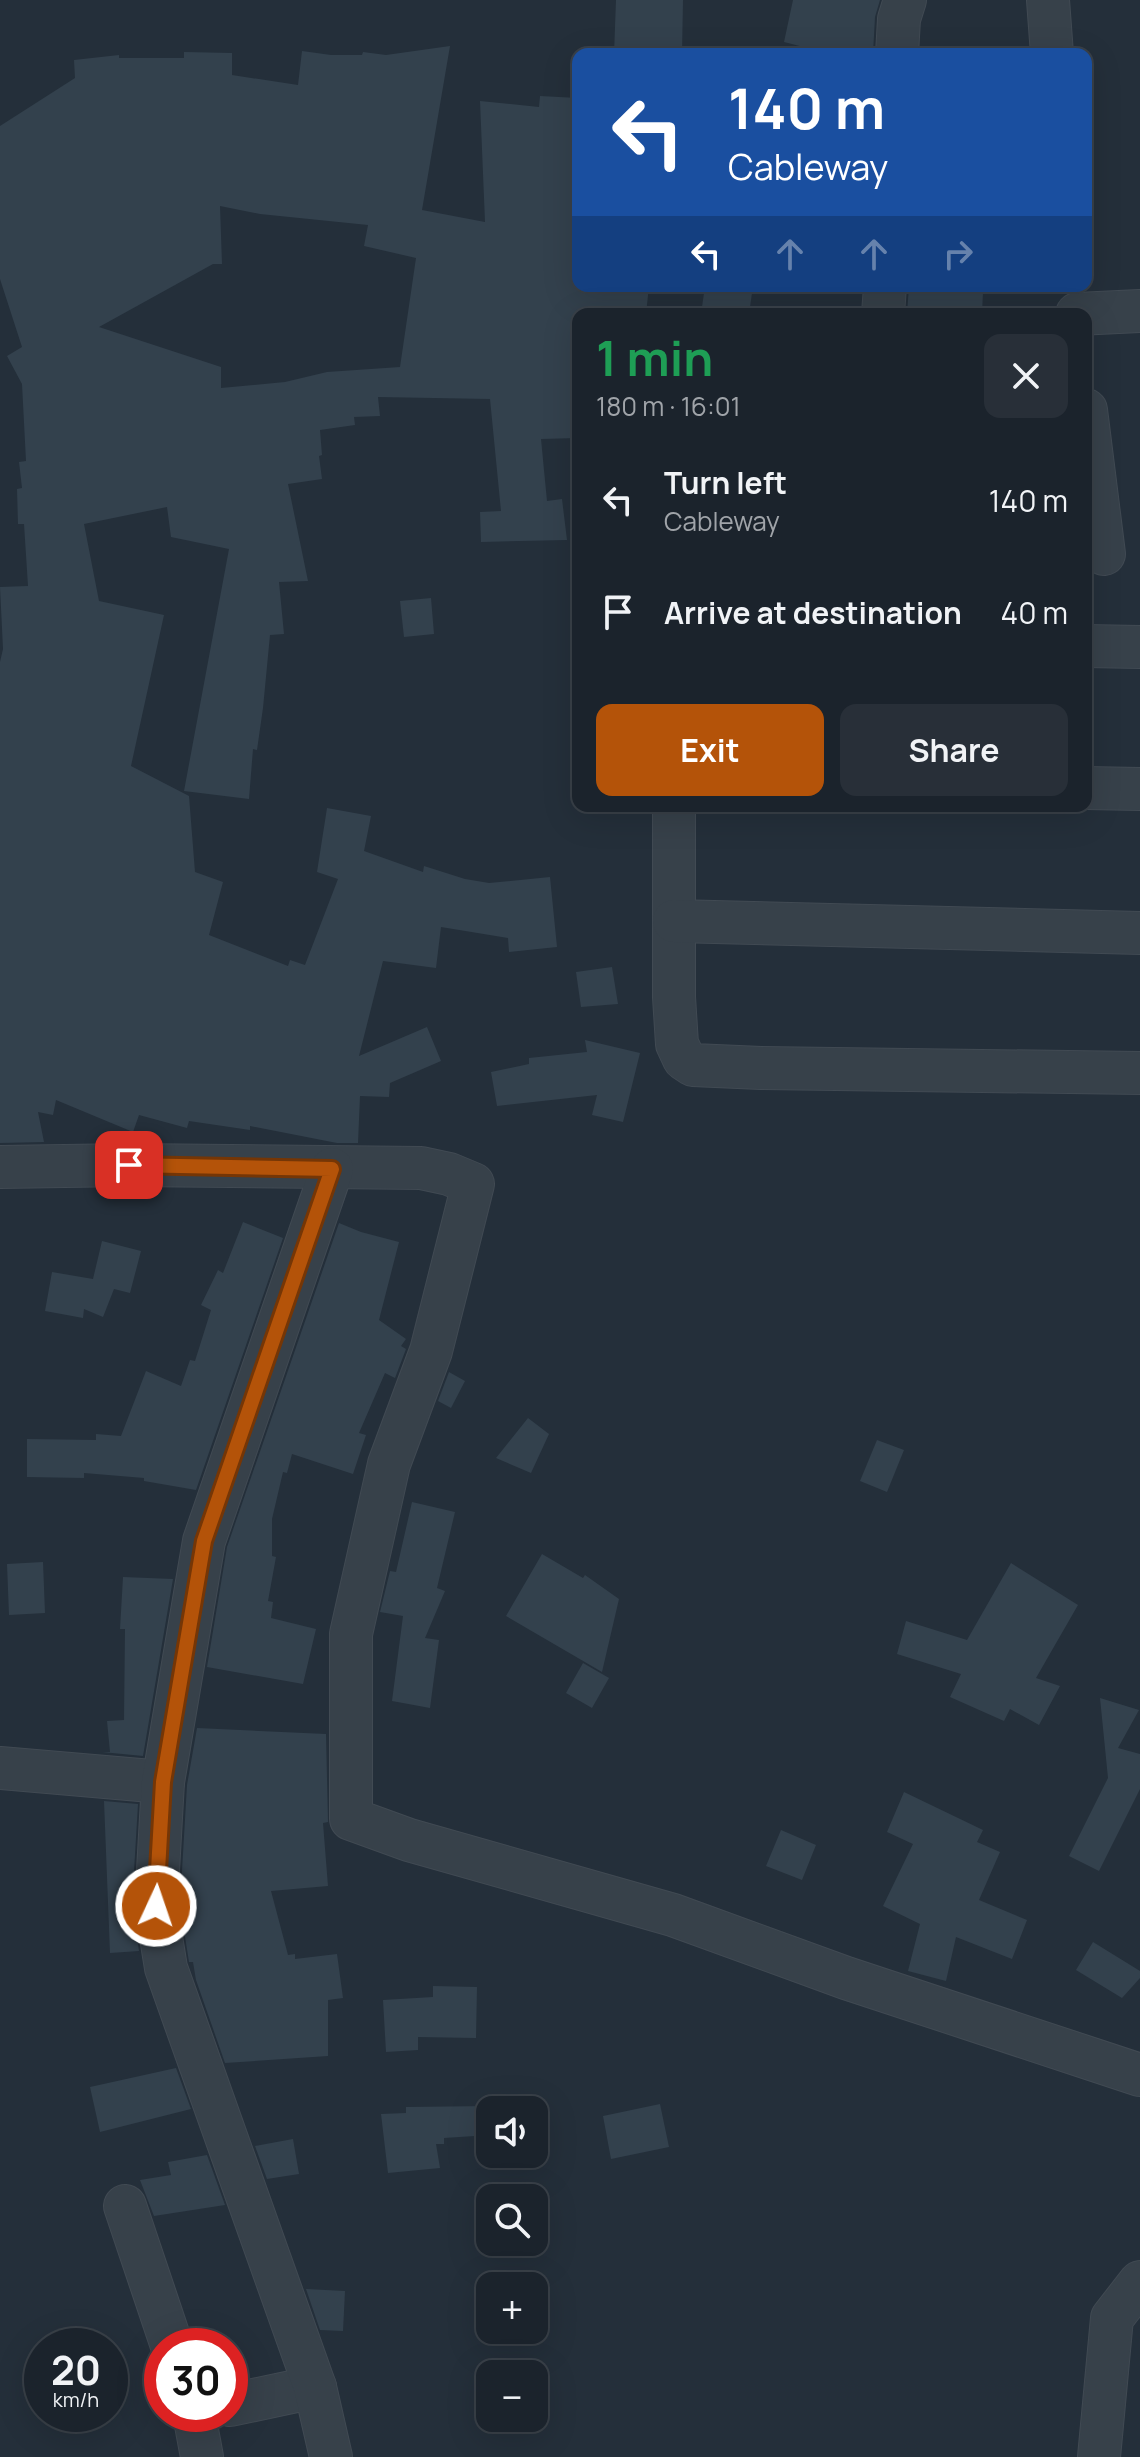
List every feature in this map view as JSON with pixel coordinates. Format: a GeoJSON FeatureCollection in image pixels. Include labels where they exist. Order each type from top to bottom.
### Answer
{"type":"FeatureCollection","features":[{"type":"Feature","properties":{"kind":"street"},"geometry":{"type":"LineString","coordinates":[[897,48],[899,19],[905,0]]}},
{"type":"Feature","properties":{"kind":"street"},"geometry":{"type":"LineString","coordinates":[[1048,0],[1052,48]]}},
{"type":"Feature","properties":{"kind":"street"},"geometry":{"type":"LineString","coordinates":[[1092,313],[1140,311]]}},
{"type":"Feature","properties":{"kind":"street"},"geometry":{"type":"LineString","coordinates":[[1092,458],[1104,554]]}},
{"type":"Feature","properties":{"kind":"street"},"geometry":{"type":"LineString","coordinates":[[1092,646],[1140,647]]}},
{"type":"Feature","properties":{"kind":"street"},"geometry":{"type":"LineString","coordinates":[[1092,788],[1140,789]]}},
{"type":"Feature","properties":{"kind":"street"},"geometry":{"type":"LineString","coordinates":[[674,812],[677,1044],[684,1059],[693,1065],[1140,1073]]}},
{"type":"Feature","properties":{"kind":"street"},"geometry":{"type":"LineString","coordinates":[[674,921],[1140,933]]}},
{"type":"Feature","properties":{"kind":"street"},"geometry":{"type":"LineString","coordinates":[[0,1167],[421,1168],[449,1174],[473,1184],[431,1351],[389,1464],[351,1634],[351,1819],[409,1840],[673,1915],[846,1978],[1140,2075]]}},
{"type":"Feature","properties":{"kind":"street"},"geometry":{"type":"LineString","coordinates":[[331,2457],[315,2387],[166,1968],[156,1906],[163,1782],[204,1541],[332,1169]]}},
{"type":"Feature","properties":{"kind":"street"},"geometry":{"type":"LineString","coordinates":[[0,1768],[163,1782]]}},
{"type":"Feature","properties":{"kind":"street"},"geometry":{"type":"LineString","coordinates":[[125,2206],[166,2328]]}},
{"type":"Feature","properties":{"kind":"street"},"geometry":{"type":"LineString","coordinates":[[1099,2457],[1112,2318],[1140,2282]]}},
{"type":"Feature","properties":{"kind":"street"},"geometry":{"type":"LineString","coordinates":[[248,2401],[315,2387]]}},
{"type":"Feature","properties":{"kind":"street"},"geometry":{"type":"LineString","coordinates":[[197,2432],[202,2457]]}},
{"type":"Feature","properties":{"kind":"building"},"geometry":{"type":"Polygon","coordinates":[[[616,0],[683,0],[682,48],[614,48],[616,0]]]}},
{"type":"Feature","properties":{"kind":"building"},"geometry":{"type":"Polygon","coordinates":[[[793,0],[880,0],[875,17],[873,48],[808,48],[784,42],[793,0]]]}},
{"type":"Feature","properties":{"kind":"building"},"geometry":{"type":"Polygon","coordinates":[[[450,46],[422,210],[485,222],[480,101],[539,107],[540,96],[572,98],[572,292],[648,292],[647,308],[572,308],[572,438],[541,439],[547,501],[562,499],[567,540],[481,542],[480,512],[501,511],[490,399],[378,397],[380,416],[354,417],[355,425],[320,430],[322,479],[288,484],[308,581],[279,582],[284,634],[270,635],[249,799],[184,791],[229,549],[171,537],[167,507],[84,524],[99,601],[164,615],[131,766],[189,796],[195,872],[223,882],[209,935],[288,966],[290,960],[305,965],[338,879],[317,872],[327,808],[371,816],[364,851],[423,872],[424,866],[489,883],[550,877],[557,947],[509,952],[508,938],[441,927],[436,968],[383,961],[359,1056],[427,1027],[441,1061],[390,1083],[389,1097],[360,1096],[358,1143],[337,1143],[250,1126],[250,1130],[189,1121],[187,1128],[139,1115],[133,1132],[56,1100],[53,1115],[38,1112],[44,1142],[0,1143],[0,662],[3,649],[0,587],[28,586],[24,524],[18,524],[17,489],[22,488],[19,462],[26,461],[22,384],[7,356],[22,347],[0,279],[0,126],[75,78],[74,60],[119,55],[119,58],[184,58],[184,52],[232,53],[232,75],[298,85],[302,51],[331,55],[362,55],[363,52],[386,55],[450,46]],[[220,206],[222,264],[213,264],[99,327],[221,367],[221,388],[285,382],[327,372],[400,367],[416,258],[364,246],[368,225],[260,214],[220,206]]]}},
{"type":"Feature","properties":{"kind":"building"},"geometry":{"type":"Polygon","coordinates":[[[704,292],[752,292],[750,308],[702,308],[704,292]]]}},
{"type":"Feature","properties":{"kind":"building"},"geometry":{"type":"Polygon","coordinates":[[[909,292],[983,292],[982,308],[907,308],[909,292]]]}},
{"type":"Feature","properties":{"kind":"building"},"geometry":{"type":"Polygon","coordinates":[[[431,598],[434,634],[404,637],[400,601],[431,598]]]}},
{"type":"Feature","properties":{"kind":"building"},"geometry":{"type":"Polygon","coordinates":[[[612,967],[618,1004],[581,1007],[576,972],[612,967]]]}},
{"type":"Feature","properties":{"kind":"building"},"geometry":{"type":"Polygon","coordinates":[[[585,1040],[640,1053],[623,1122],[592,1115],[597,1095],[497,1106],[491,1072],[529,1064],[529,1058],[587,1052],[585,1040]]]}},
{"type":"Feature","properties":{"kind":"building"},"geometry":{"type":"Polygon","coordinates":[[[243,1222],[283,1238],[196,1490],[144,1481],[144,1478],[84,1473],[84,1478],[27,1477],[27,1439],[96,1440],[96,1434],[121,1436],[146,1371],[181,1386],[190,1360],[195,1361],[211,1310],[201,1305],[218,1270],[223,1273],[243,1222]]]}},
{"type":"Feature","properties":{"kind":"building"},"geometry":{"type":"Polygon","coordinates":[[[339,1223],[399,1242],[379,1320],[406,1339],[401,1346],[406,1349],[395,1378],[385,1373],[359,1433],[366,1435],[353,1474],[292,1454],[287,1473],[283,1472],[272,1519],[272,1556],[276,1557],[268,1601],[273,1602],[271,1618],[316,1629],[303,1684],[207,1667],[227,1547],[339,1223]]]}},
{"type":"Feature","properties":{"kind":"building"},"geometry":{"type":"Polygon","coordinates":[[[102,1241],[141,1251],[130,1293],[114,1289],[103,1317],[84,1309],[83,1318],[45,1311],[52,1272],[93,1279],[102,1241]]]}},
{"type":"Feature","properties":{"kind":"building"},"geometry":{"type":"Polygon","coordinates":[[[449,1372],[465,1381],[451,1408],[438,1401],[449,1372]]]}},
{"type":"Feature","properties":{"kind":"building"},"geometry":{"type":"Polygon","coordinates":[[[528,1418],[549,1434],[531,1473],[496,1458],[528,1418]]]}},
{"type":"Feature","properties":{"kind":"building"},"geometry":{"type":"Polygon","coordinates":[[[877,1440],[904,1450],[887,1492],[860,1481],[877,1440]]]}},
{"type":"Feature","properties":{"kind":"building"},"geometry":{"type":"Polygon","coordinates":[[[412,1502],[455,1512],[437,1588],[445,1591],[425,1638],[439,1640],[430,1708],[392,1701],[403,1616],[380,1612],[390,1571],[396,1572],[412,1502]]]}},
{"type":"Feature","properties":{"kind":"building"},"geometry":{"type":"Polygon","coordinates":[[[542,1554],[583,1578],[585,1575],[619,1599],[602,1672],[506,1616],[542,1554]]]}},
{"type":"Feature","properties":{"kind":"building"},"geometry":{"type":"Polygon","coordinates":[[[43,1562],[45,1613],[9,1615],[7,1564],[43,1562]]]}},
{"type":"Feature","properties":{"kind":"building"},"geometry":{"type":"Polygon","coordinates":[[[1011,1563],[1078,1605],[1036,1678],[1060,1686],[1039,1725],[1010,1709],[1004,1721],[950,1697],[961,1674],[897,1654],[906,1621],[967,1640],[1011,1563]]]}},
{"type":"Feature","properties":{"kind":"building"},"geometry":{"type":"Polygon","coordinates":[[[123,1577],[173,1579],[143,1756],[102,1752],[110,1752],[107,1721],[124,1720],[125,1629],[120,1629],[123,1577]]]}},
{"type":"Feature","properties":{"kind":"building"},"geometry":{"type":"Polygon","coordinates":[[[583,1663],[609,1678],[592,1708],[566,1693],[583,1663]]]}},
{"type":"Feature","properties":{"kind":"building"},"geometry":{"type":"Polygon","coordinates":[[[1100,1698],[1139,1710],[1118,1748],[1140,1754],[1140,1789],[1099,1871],[1069,1856],[1108,1778],[1100,1698]]]}},
{"type":"Feature","properties":{"kind":"building"},"geometry":{"type":"Polygon","coordinates":[[[197,1728],[326,1734],[328,1822],[323,1823],[328,1886],[271,1891],[288,1955],[295,1954],[295,1959],[337,1954],[343,1998],[328,2000],[328,2056],[225,2063],[196,1980],[193,1962],[189,1962],[180,1905],[187,1785],[197,1728]]]}},
{"type":"Feature","properties":{"kind":"building"},"geometry":{"type":"Polygon","coordinates":[[[904,1792],[983,1830],[977,1842],[1000,1852],[979,1900],[1027,1920],[1012,1959],[956,1937],[946,1981],[908,1971],[920,1924],[883,1906],[913,1844],[887,1832],[904,1792]]]}},
{"type":"Feature","properties":{"kind":"building"},"geometry":{"type":"Polygon","coordinates":[[[104,1801],[138,1804],[132,1905],[139,1951],[110,1953],[104,1801]]]}},
{"type":"Feature","properties":{"kind":"building"},"geometry":{"type":"Polygon","coordinates":[[[781,1830],[816,1845],[802,1880],[766,1866],[781,1830]]]}},
{"type":"Feature","properties":{"kind":"building"},"geometry":{"type":"Polygon","coordinates":[[[1093,1942],[1140,1971],[1140,1978],[1122,1998],[1076,1970],[1093,1942]]]}},
{"type":"Feature","properties":{"kind":"building"},"geometry":{"type":"Polygon","coordinates":[[[433,1986],[477,1987],[476,2038],[418,2037],[418,2050],[386,2052],[383,2000],[433,1997],[433,1986]]]}},
{"type":"Feature","properties":{"kind":"building"},"geometry":{"type":"Polygon","coordinates":[[[176,2068],[191,2109],[100,2132],[90,2087],[176,2068]]]}},
{"type":"Feature","properties":{"kind":"building"},"geometry":{"type":"Polygon","coordinates":[[[660,2104],[669,2147],[611,2159],[603,2116],[660,2104]]]}},
{"type":"Feature","properties":{"kind":"building"},"geometry":{"type":"Polygon","coordinates":[[[476,2106],[476,2136],[444,2138],[444,2144],[436,2144],[440,2168],[388,2173],[381,2114],[406,2113],[406,2107],[476,2106]]]}},
{"type":"Feature","properties":{"kind":"building"},"geometry":{"type":"Polygon","coordinates":[[[293,2139],[299,2174],[267,2179],[255,2146],[293,2139]]]}},
{"type":"Feature","properties":{"kind":"building"},"geometry":{"type":"Polygon","coordinates":[[[207,2155],[225,2205],[154,2216],[140,2180],[171,2175],[168,2162],[207,2155]]]}},
{"type":"Feature","properties":{"kind":"building"},"geometry":{"type":"Polygon","coordinates":[[[306,2289],[345,2291],[343,2331],[320,2330],[306,2289]]]}},
{"type":"Feature","properties":{"kind":"route"},"geometry":{"type":"LineString","coordinates":[[129,1165],[332,1169],[204,1541],[163,1782],[156,1906]]}}]}
